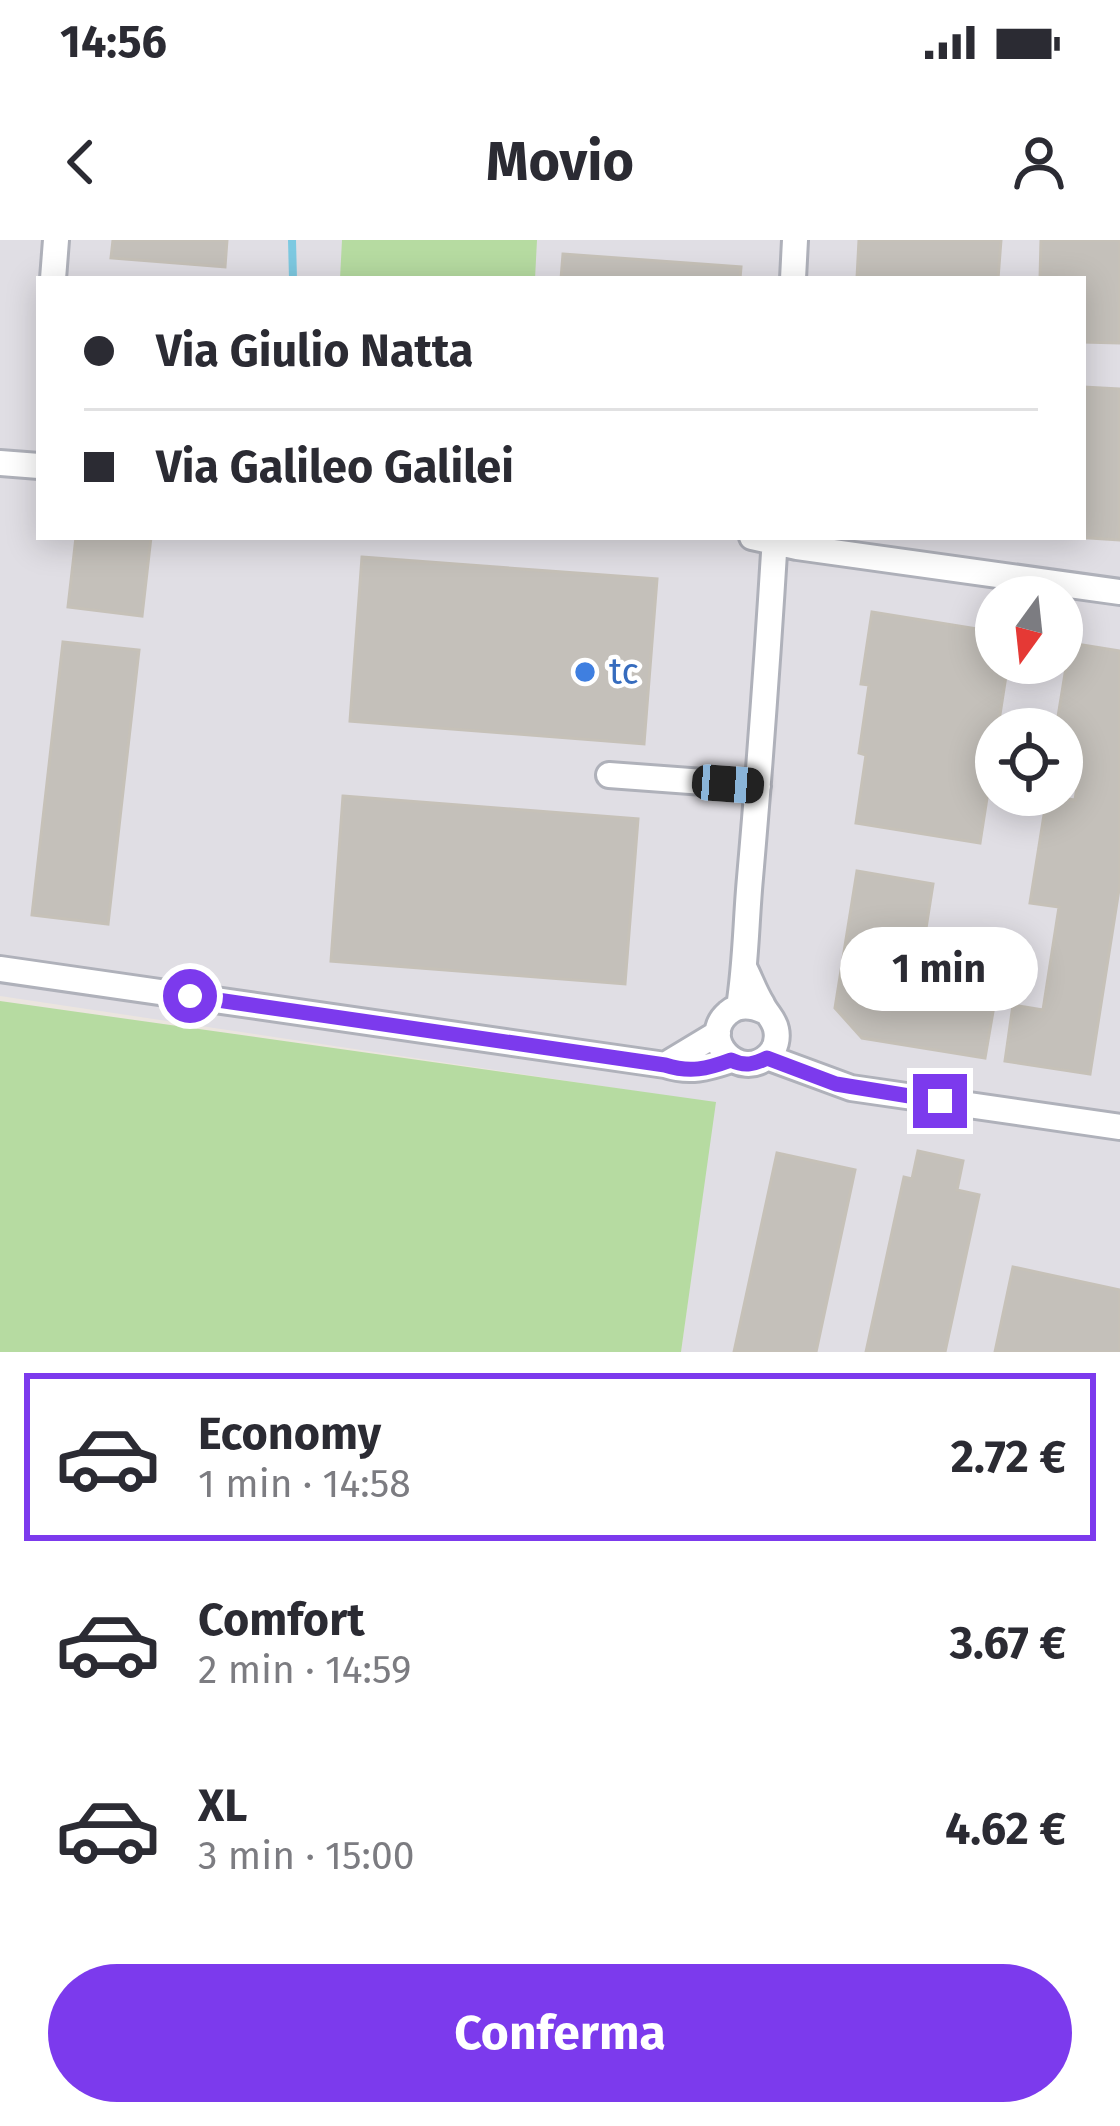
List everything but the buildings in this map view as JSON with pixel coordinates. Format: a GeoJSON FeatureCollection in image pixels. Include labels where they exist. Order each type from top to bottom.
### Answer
{"type":"FeatureCollection","features":[{"type":"Feature","properties":{"kind":"street"},"geometry":{"type":"LineString","coordinates":[[53,276],[56,240]]}},
{"type":"Feature","properties":{"kind":"street"},"geometry":{"type":"LineString","coordinates":[[793,276],[795,240]]}},
{"type":"Feature","properties":{"kind":"street"},"geometry":{"type":"LineString","coordinates":[[0,463],[36,466]]}},
{"type":"Feature","properties":{"kind":"street"},"geometry":{"type":"LineString","coordinates":[[752,1009],[745,969],[758,786],[767,540]]}},
{"type":"Feature","properties":{"kind":"street"},"geometry":{"type":"LineString","coordinates":[[774,540],[1120,592]]}},
{"type":"Feature","properties":{"kind":"street"},"geometry":{"type":"LineString","coordinates":[[609,775],[758,786]]}},
{"type":"Feature","properties":{"kind":"street"},"geometry":{"type":"LineString","coordinates":[[0,969],[691,1071],[731,1060]]}},
{"type":"Feature","properties":{"kind":"street"},"geometry":{"type":"LineString","coordinates":[[665,1065],[718,1033],[727,1013],[752,1009],[775,1023],[772,1051]]}},
{"type":"Feature","properties":{"kind":"street"},"geometry":{"type":"LineString","coordinates":[[718,1033],[731,1060],[748,1065],[772,1051]]}},
{"type":"Feature","properties":{"kind":"street"},"geometry":{"type":"LineString","coordinates":[[772,1051],[821,1079],[851,1088],[1120,1127]]}},
{"type":"Feature","properties":{"kind":"shaded area"},"geometry":{"type":"Polygon","coordinates":[[[0,240],[1120,240],[1120,1352],[681,1352],[715,1103],[0,996],[0,240]]]}},
{"type":"Feature","properties":{"kind":"green space"},"geometry":{"type":"Polygon","coordinates":[[[342,240],[537,240],[535,276],[340,276],[342,240]]]}},
{"type":"Feature","properties":{"kind":"green space"},"geometry":{"type":"Polygon","coordinates":[[[0,1001],[716,1102],[681,1352],[0,1352],[0,1001]]]}},
{"type":"Feature","properties":{"kind":"waterway"},"geometry":{"type":"LineString","coordinates":[[292,240],[293,276]]}},
{"type":"Feature","properties":{"kind":"place","name":"tc"},"geometry":{"type":"Point","coordinates":[585,672]}},
{"type":"Feature","properties":{"kind":"route"},"geometry":{"type":"LineString","coordinates":[[190,996],[680,1070],[707,1069],[731,1060],[748,1065],[767,1058],[851,1088],[940,1101]]}}]}
